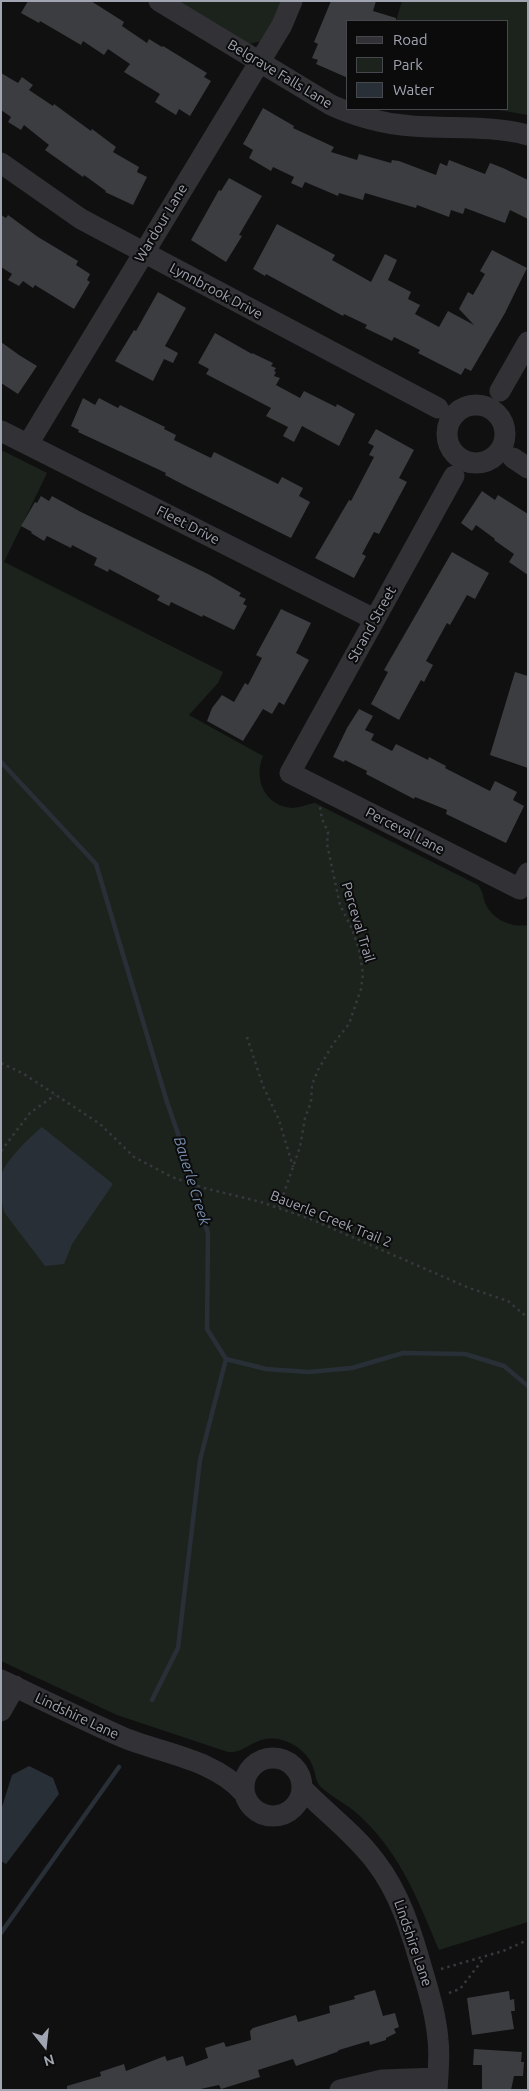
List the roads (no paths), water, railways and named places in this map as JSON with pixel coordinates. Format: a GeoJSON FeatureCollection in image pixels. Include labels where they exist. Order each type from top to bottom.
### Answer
{"type":"FeatureCollection","features":[{"type":"Feature","properties":{"kind":"street","name":"Belgrave Falls Lane"},"geometry":{"type":"LineString","coordinates":[[159,1],[330,105],[371,120],[414,126],[502,129],[528,135]]}},
{"type":"Feature","properties":{"kind":"street","name":"Wardour Lane"},"geometry":{"type":"LineString","coordinates":[[28,444],[258,61],[282,25],[292,1]]}},
{"type":"Feature","properties":{"kind":"street","name":"Lynnbrook Drive"},"geometry":{"type":"LineString","coordinates":[[1,163],[81,219],[438,408],[460,410]]}},
{"type":"Feature","properties":{"kind":"street"},"geometry":{"type":"LineString","coordinates":[[490,410],[528,342]]}},
{"type":"Feature","properties":{"kind":"street"},"geometry":{"type":"LineString","coordinates":[[473,405],[490,410],[504,422],[510,456],[488,462],[460,465],[449,447],[447,438],[447,428],[451,419],[460,410],[473,405]]}},
{"type":"Feature","properties":{"kind":"street"},"geometry":{"type":"LineString","coordinates":[[438,408],[447,428]]}},
{"type":"Feature","properties":{"kind":"street","name":"Fleet Drive"},"geometry":{"type":"LineString","coordinates":[[1,431],[374,619]]}},
{"type":"Feature","properties":{"kind":"street","name":"Strand Street"},"geometry":{"type":"LineString","coordinates":[[290,773],[460,465]]}},
{"type":"Feature","properties":{"kind":"street","name":"Perceval Lane"},"geometry":{"type":"LineString","coordinates":[[290,773],[524,881]]}},
{"type":"Feature","properties":{"kind":"street"},"geometry":{"type":"LineString","coordinates":[[1,1711],[8,1683]]}},
{"type":"Feature","properties":{"kind":"street","name":"Lindshire Lane"},"geometry":{"type":"LineString","coordinates":[[8,1683],[121,1736],[211,1768],[227,1776],[244,1793],[247,1802],[253,1809],[261,1814],[271,1817],[301,1810],[334,1818]]}},
{"type":"Feature","properties":{"kind":"street","name":"Lindshire Lane"},"geometry":{"type":"LineString","coordinates":[[211,1768],[252,1766],[270,1758],[289,1762],[301,1778],[302,1788],[334,1818],[384,1872],[402,1909],[434,2014],[439,2042],[438,2084]]}},
{"type":"Feature","properties":{"kind":"street"},"geometry":{"type":"LineString","coordinates":[[244,1793],[244,1783],[252,1766]]}},
{"type":"Feature","properties":{"kind":"street"},"geometry":{"type":"LineString","coordinates":[[289,1812],[301,1797],[302,1788]]}},
{"type":"Feature","properties":{"kind":"street"},"geometry":{"type":"LineString","coordinates":[[340,2090],[382,2080],[438,2084]]}},
{"type":"Feature","properties":{"kind":"water"},"geometry":{"type":"Polygon","coordinates":[[[42,1127],[113,1184],[72,1244],[64,1264],[45,1266],[4,1212],[1,1189],[3,1170],[12,1157],[42,1127]]]}},
{"type":"Feature","properties":{"kind":"water"},"geometry":{"type":"Polygon","coordinates":[[[29,1766],[53,1778],[59,1794],[6,1864],[1,1861],[1,1810],[12,1775],[29,1766]]]}},
{"type":"Feature","properties":{"kind":"waterway","name":"Bauerle Creek"},"geometry":{"type":"LineString","coordinates":[[1,762],[96,864],[167,1102],[196,1186],[208,1234],[207,1329],[226,1359],[266,1369],[309,1372],[352,1368],[403,1353],[465,1354],[504,1366],[528,1386]]}},
{"type":"Feature","properties":{"kind":"waterway"},"geometry":{"type":"LineString","coordinates":[[152,1700],[178,1648],[200,1460],[226,1359]]}},
{"type":"Feature","properties":{"kind":"waterway"},"geometry":{"type":"LineString","coordinates":[[1,1933],[119,1767]]}}]}
